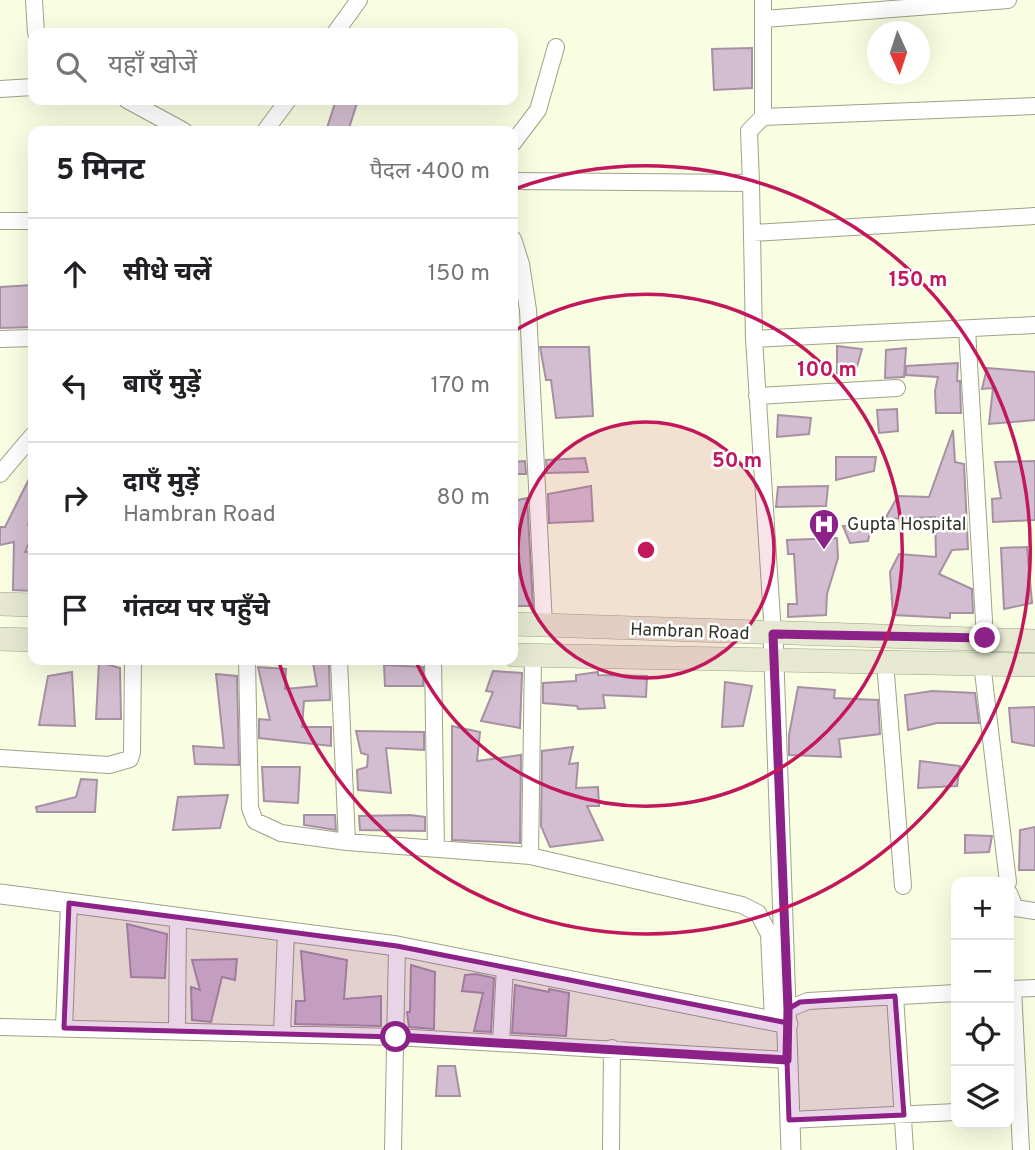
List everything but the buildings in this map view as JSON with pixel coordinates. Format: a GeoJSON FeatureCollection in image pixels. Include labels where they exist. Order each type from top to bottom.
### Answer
{"type":"FeatureCollection","features":[{"type":"Feature","properties":{"kind":"main road"},"geometry":{"type":"LineString","coordinates":[[0,604],[28,605]]}},
{"type":"Feature","properties":{"kind":"main road","name":"Hambran Road"},"geometry":{"type":"LineString","coordinates":[[518,624],[1035,641]]}},
{"type":"Feature","properties":{"kind":"main road"},"geometry":{"type":"LineString","coordinates":[[0,639],[28,640]]}},
{"type":"Feature","properties":{"kind":"main road","name":"Hambran Road"},"geometry":{"type":"LineString","coordinates":[[523,656],[1035,665]]}},
{"type":"Feature","properties":{"kind":"street"},"geometry":{"type":"LineString","coordinates":[[34,0],[36,28]]}},
{"type":"Feature","properties":{"kind":"street"},"geometry":{"type":"LineString","coordinates":[[339,28],[359,0]]}},
{"type":"Feature","properties":{"kind":"street"},"geometry":{"type":"LineString","coordinates":[[763,0],[763,117]]}},
{"type":"Feature","properties":{"kind":"street"},"geometry":{"type":"LineString","coordinates":[[764,19],[841,6],[1008,0]]}},
{"type":"Feature","properties":{"kind":"street"},"geometry":{"type":"LineString","coordinates":[[518,137],[538,110],[556,47]]}},
{"type":"Feature","properties":{"kind":"street"},"geometry":{"type":"LineString","coordinates":[[0,89],[28,87]]}},
{"type":"Feature","properties":{"kind":"street"},"geometry":{"type":"LineString","coordinates":[[136,105],[175,126]]}},
{"type":"Feature","properties":{"kind":"street"},"geometry":{"type":"LineString","coordinates":[[269,126],[284,105]]}},
{"type":"Feature","properties":{"kind":"street"},"geometry":{"type":"LineString","coordinates":[[780,1013],[786,978],[773,634],[754,339],[749,131],[763,117],[1035,106]]}},
{"type":"Feature","properties":{"kind":"street"},"geometry":{"type":"LineString","coordinates":[[518,181],[751,183]]}},
{"type":"Feature","properties":{"kind":"street"},"geometry":{"type":"LineString","coordinates":[[751,233],[1035,216]]}},
{"type":"Feature","properties":{"kind":"street"},"geometry":{"type":"LineString","coordinates":[[0,221],[28,221]]}},
{"type":"Feature","properties":{"kind":"street"},"geometry":{"type":"LineString","coordinates":[[518,255],[528,310],[544,625]]}},
{"type":"Feature","properties":{"kind":"street"},"geometry":{"type":"LineString","coordinates":[[754,339],[1035,326]]}},
{"type":"Feature","properties":{"kind":"street"},"geometry":{"type":"LineString","coordinates":[[967,329],[985,638]]}},
{"type":"Feature","properties":{"kind":"street"},"geometry":{"type":"LineString","coordinates":[[0,339],[28,338]]}},
{"type":"Feature","properties":{"kind":"street"},"geometry":{"type":"LineString","coordinates":[[757,396],[897,388]]}},
{"type":"Feature","properties":{"kind":"street"},"geometry":{"type":"LineString","coordinates":[[0,474],[28,441]]}},
{"type":"Feature","properties":{"kind":"street"},"geometry":{"type":"LineString","coordinates":[[523,656],[530,856]]}},
{"type":"Feature","properties":{"kind":"street"},"geometry":{"type":"LineString","coordinates":[[885,662],[903,886]]}},
{"type":"Feature","properties":{"kind":"street"},"geometry":{"type":"LineString","coordinates":[[982,663],[1006,877]]}},
{"type":"Feature","properties":{"kind":"street"},"geometry":{"type":"LineString","coordinates":[[0,758],[109,765],[130,759],[133,665]]}},
{"type":"Feature","properties":{"kind":"street"},"geometry":{"type":"LineString","coordinates":[[247,665],[250,808],[254,821],[281,833],[347,842],[530,856],[742,905],[758,913],[769,933],[787,1060],[791,1150]]}},
{"type":"Feature","properties":{"kind":"street"},"geometry":{"type":"LineString","coordinates":[[339,665],[347,842]]}},
{"type":"Feature","properties":{"kind":"street"},"geometry":{"type":"LineString","coordinates":[[433,665],[436,849]]}},
{"type":"Feature","properties":{"kind":"street"},"geometry":{"type":"LineString","coordinates":[[0,894],[397,946],[780,1013],[808,1001],[951,993]]}},
{"type":"Feature","properties":{"kind":"street"},"geometry":{"type":"LineString","coordinates":[[64,1028],[69,903]]}},
{"type":"Feature","properties":{"kind":"street"},"geometry":{"type":"LineString","coordinates":[[1014,905],[1015,908],[1035,911]]}},
{"type":"Feature","properties":{"kind":"street"},"geometry":{"type":"LineString","coordinates":[[177,1031],[178,917]]}},
{"type":"Feature","properties":{"kind":"street"},"geometry":{"type":"LineString","coordinates":[[282,1034],[286,931]]}},
{"type":"Feature","properties":{"kind":"street"},"geometry":{"type":"LineString","coordinates":[[393,1150],[397,946]]}},
{"type":"Feature","properties":{"kind":"street"},"geometry":{"type":"LineString","coordinates":[[501,1043],[505,966]]}},
{"type":"Feature","properties":{"kind":"street"},"geometry":{"type":"LineString","coordinates":[[1014,989],[1035,988]]}},
{"type":"Feature","properties":{"kind":"street"},"geometry":{"type":"LineString","coordinates":[[895,996],[905,1150]]}},
{"type":"Feature","properties":{"kind":"street"},"geometry":{"type":"LineString","coordinates":[[1012,1003],[1021,1109],[1021,1150]]}},
{"type":"Feature","properties":{"kind":"street"},"geometry":{"type":"LineString","coordinates":[[0,1027],[396,1037],[787,1060]]}},
{"type":"Feature","properties":{"kind":"street"},"geometry":{"type":"LineString","coordinates":[[611,1150],[612,1048]]}},
{"type":"Feature","properties":{"kind":"street"},"geometry":{"type":"LineString","coordinates":[[789,1121],[951,1112]]}},
{"type":"Feature","properties":{"kind":"highlighted area"},"geometry":{"type":"Polygon","coordinates":[[[69,903],[397,946],[788,1023],[788,1009],[800,1002],[895,996],[904,1115],[789,1120],[787,1060],[396,1037],[64,1028],[69,903]]]}},
{"type":"Feature","properties":{"kind":"place","name":"Gupta Hospital"},"geometry":{"type":"Point","coordinates":[824,551]}},
{"type":"Feature","properties":{"kind":"route"},"geometry":{"type":"LineString","coordinates":[[396,1037],[787,1060],[788,1009],[773,634],[985,638]]}}]}
